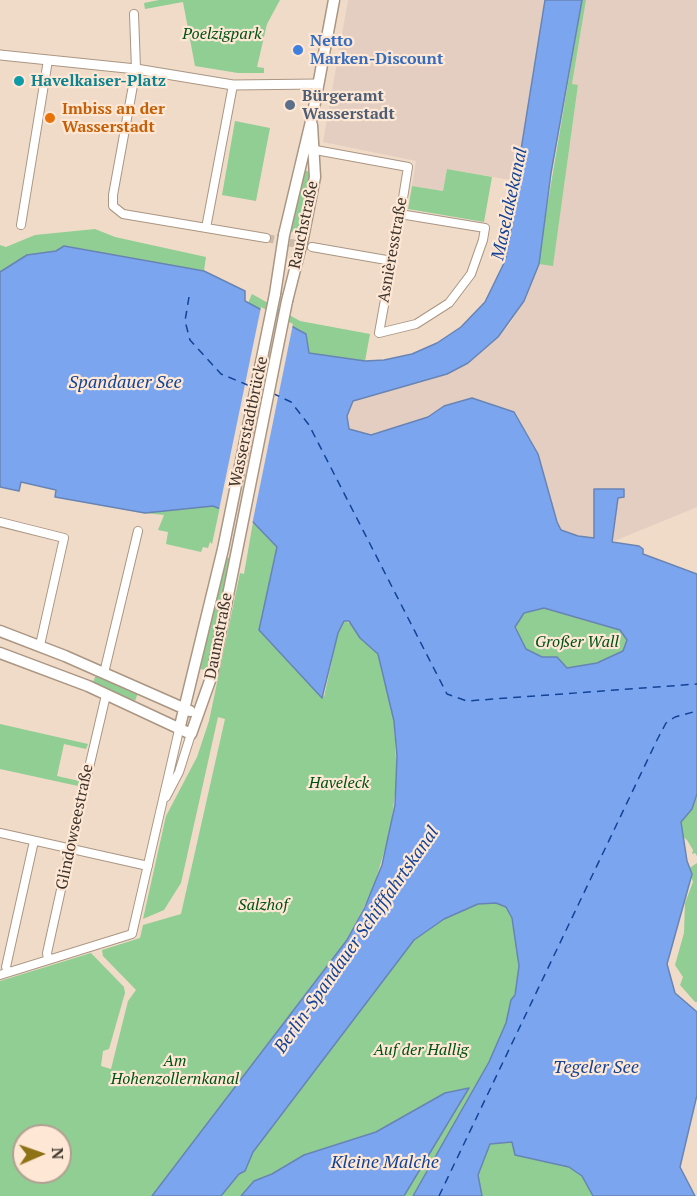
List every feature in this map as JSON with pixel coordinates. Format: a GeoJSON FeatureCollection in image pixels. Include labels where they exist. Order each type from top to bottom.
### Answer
{"type":"FeatureCollection","features":[{"type":"Feature","properties":{"kind":"main road","name":"Rauchstraße"},"geometry":{"type":"LineString","coordinates":[[275,294],[284,235],[308,149],[334,0]]}},
{"type":"Feature","properties":{"kind":"main road","name":"Rauchstraße"},"geometry":{"type":"LineString","coordinates":[[287,301],[315,183],[308,149]]}},
{"type":"Feature","properties":{"kind":"main road","name":"Wasserstadtbrücke"},"geometry":{"type":"LineString","coordinates":[[223,549],[275,294]]}},
{"type":"Feature","properties":{"kind":"main road","name":"Wasserstadtbrücke"},"geometry":{"type":"LineString","coordinates":[[235,555],[287,301]]}},
{"type":"Feature","properties":{"kind":"main road","name":"Daumstraße"},"geometry":{"type":"LineString","coordinates":[[179,730],[223,549]]}},
{"type":"Feature","properties":{"kind":"main road","name":"Daumstraße"},"geometry":{"type":"LineString","coordinates":[[191,734],[210,681],[235,555]]}},
{"type":"Feature","properties":{"kind":"main road"},"geometry":{"type":"LineString","coordinates":[[0,631],[40,645],[198,715]]}},
{"type":"Feature","properties":{"kind":"main road"},"geometry":{"type":"LineString","coordinates":[[0,653],[106,695],[191,734]]}},
{"type":"Feature","properties":{"kind":"main road"},"geometry":{"type":"LineString","coordinates":[[134,708],[143,691]]}},
{"type":"Feature","properties":{"kind":"street"},"geometry":{"type":"LineString","coordinates":[[134,14],[136,69],[113,195],[114,206],[123,214],[266,238]]}},
{"type":"Feature","properties":{"kind":"street"},"geometry":{"type":"LineString","coordinates":[[0,55],[136,69],[233,85],[318,84]]}},
{"type":"Feature","properties":{"kind":"street"},"geometry":{"type":"LineString","coordinates":[[21,225],[48,60]]}},
{"type":"Feature","properties":{"kind":"street"},"geometry":{"type":"LineString","coordinates":[[206,228],[233,85]]}},
{"type":"Feature","properties":{"kind":"street","name":"Asnièresstraße"},"geometry":{"type":"LineString","coordinates":[[308,149],[408,167],[379,333],[416,324],[449,303],[471,274],[481,249],[485,228],[400,214]]}},
{"type":"Feature","properties":{"kind":"street"},"geometry":{"type":"LineString","coordinates":[[312,247],[392,261]]}},
{"type":"Feature","properties":{"kind":"street"},"geometry":{"type":"LineString","coordinates":[[0,522],[64,538],[40,645]]}},
{"type":"Feature","properties":{"kind":"street"},"geometry":{"type":"LineString","coordinates":[[104,673],[138,531]]}},
{"type":"Feature","properties":{"kind":"street","name":"Glindowseestraße"},"geometry":{"type":"LineString","coordinates":[[48,959],[47,953],[106,695]]}},
{"type":"Feature","properties":{"kind":"street"},"geometry":{"type":"LineString","coordinates":[[4,974],[132,934],[179,730]]}},
{"type":"Feature","properties":{"kind":"street"},"geometry":{"type":"LineString","coordinates":[[161,808],[179,772],[191,734]]}},
{"type":"Feature","properties":{"kind":"street"},"geometry":{"type":"LineString","coordinates":[[0,833],[148,866]]}},
{"type":"Feature","properties":{"kind":"street"},"geometry":{"type":"LineString","coordinates":[[4,974],[34,841]]}},
{"type":"Feature","properties":{"kind":"shaded area"},"geometry":{"type":"Polygon","coordinates":[[[348,0],[545,0],[516,181],[447,169],[443,191],[412,186],[416,161],[323,142],[348,0]]]}},
{"type":"Feature","properties":{"kind":"shaded area"},"geometry":{"type":"Polygon","coordinates":[[[586,0],[697,0],[697,507],[612,542],[618,497],[624,490],[594,489],[594,538],[578,536],[561,530],[538,454],[513,412],[474,398],[444,406],[428,417],[371,435],[349,429],[347,416],[353,401],[447,374],[468,363],[509,325],[524,301],[539,264],[553,265],[578,86],[572,84],[586,0]]]}},
{"type":"Feature","properties":{"kind":"green space","name":"Poelzigpark"},"geometry":{"type":"Polygon","coordinates":[[[159,0],[280,0],[267,24],[257,67],[264,68],[264,73],[238,73],[195,66],[183,2],[145,9],[144,3],[159,0]]]}},
{"type":"Feature","properties":{"kind":"green space"},"geometry":{"type":"Polygon","coordinates":[[[582,0],[586,0],[572,84],[578,85],[553,266],[539,264],[538,261],[582,0]]]}},
{"type":"Feature","properties":{"kind":"green space"},"geometry":{"type":"Polygon","coordinates":[[[235,121],[270,128],[256,201],[222,195],[235,121]]]}},
{"type":"Feature","properties":{"kind":"green space"},"geometry":{"type":"Polygon","coordinates":[[[447,169],[492,177],[484,222],[408,209],[412,186],[443,191],[447,169]]]}},
{"type":"Feature","properties":{"kind":"green space"},"geometry":{"type":"Polygon","coordinates":[[[302,170],[312,172],[301,233],[289,231],[302,170]]]}},
{"type":"Feature","properties":{"kind":"green space"},"geometry":{"type":"Polygon","coordinates":[[[95,229],[115,237],[206,257],[204,271],[64,246],[56,251],[27,255],[0,272],[0,245],[6,247],[35,235],[95,229]]]}},
{"type":"Feature","properties":{"kind":"green space"},"geometry":{"type":"Polygon","coordinates":[[[252,294],[300,321],[370,334],[365,361],[309,353],[306,334],[248,303],[252,294]]]}},
{"type":"Feature","properties":{"kind":"green space"},"geometry":{"type":"Polygon","coordinates":[[[202,506],[220,507],[212,544],[210,542],[208,548],[203,547],[201,552],[166,544],[168,532],[158,530],[164,515],[145,513],[202,506]]]}},
{"type":"Feature","properties":{"kind":"green space"},"geometry":{"type":"Polygon","coordinates":[[[253,522],[277,547],[275,562],[324,697],[338,633],[344,621],[352,624],[360,638],[378,654],[394,721],[397,779],[390,832],[373,889],[347,940],[152,1196],[0,1196],[0,981],[91,953],[124,987],[125,993],[109,1049],[103,1051],[101,1066],[111,1069],[128,1001],[136,990],[103,956],[102,950],[140,938],[143,925],[181,914],[225,719],[218,717],[181,883],[164,910],[143,919],[166,816],[197,757],[209,721],[240,573],[244,574],[253,522]]]}},
{"type":"Feature","properties":{"kind":"green space"},"geometry":{"type":"Polygon","coordinates":[[[225,556],[232,560],[208,670],[200,669],[205,639],[225,556]]]}},
{"type":"Feature","properties":{"kind":"green space","name":"Großer Wall"},"geometry":{"type":"Polygon","coordinates":[[[544,608],[620,630],[627,640],[623,651],[597,663],[567,668],[557,657],[542,657],[526,650],[515,626],[524,613],[544,608]]]}},
{"type":"Feature","properties":{"kind":"green space"},"geometry":{"type":"Polygon","coordinates":[[[97,673],[138,693],[135,701],[132,703],[92,684],[97,673]]]}},
{"type":"Feature","properties":{"kind":"green space"},"geometry":{"type":"Polygon","coordinates":[[[0,724],[88,744],[86,749],[64,744],[57,776],[79,781],[78,786],[0,769],[0,724]]]}},
{"type":"Feature","properties":{"kind":"green space"},"geometry":{"type":"Polygon","coordinates":[[[697,794],[697,856],[695,853],[692,854],[693,850],[687,840],[675,830],[684,810],[697,794]]]}},
{"type":"Feature","properties":{"kind":"green space"},"geometry":{"type":"Polygon","coordinates":[[[697,863],[697,1002],[695,1002],[680,985],[683,977],[675,965],[684,933],[685,903],[693,882],[688,869],[697,863]]]}},
{"type":"Feature","properties":{"kind":"green space","name":"Auf der Hallig"},"geometry":{"type":"Polygon","coordinates":[[[478,904],[500,904],[512,910],[520,976],[506,1023],[489,1062],[413,1196],[404,1196],[469,1089],[445,1093],[376,1132],[304,1155],[272,1174],[254,1181],[241,1196],[221,1196],[239,1174],[245,1171],[253,1152],[414,940],[444,919],[478,904]]]}},
{"type":"Feature","properties":{"kind":"green space"},"geometry":{"type":"Polygon","coordinates":[[[513,1142],[515,1155],[569,1167],[582,1176],[593,1196],[482,1196],[478,1175],[490,1144],[513,1142]]]}},
{"type":"Feature","properties":{"kind":"water"},"geometry":{"type":"Polygon","coordinates":[[[545,0],[582,0],[551,173],[539,264],[524,301],[498,337],[468,363],[447,374],[353,401],[347,416],[349,429],[371,435],[428,417],[444,406],[472,398],[514,412],[538,454],[561,530],[578,536],[594,538],[594,489],[624,489],[624,497],[618,498],[612,542],[639,546],[643,549],[643,554],[697,574],[697,794],[692,809],[681,822],[687,861],[692,874],[667,964],[675,993],[697,1012],[697,1095],[680,1167],[695,1196],[593,1196],[582,1176],[569,1167],[515,1155],[512,1142],[490,1144],[478,1175],[482,1196],[413,1196],[489,1062],[506,1023],[511,1000],[515,995],[519,966],[512,918],[506,907],[496,903],[478,904],[444,919],[414,940],[253,1152],[245,1171],[239,1174],[221,1196],[152,1196],[347,940],[365,907],[382,865],[395,805],[397,756],[394,721],[378,654],[360,638],[349,621],[344,621],[338,633],[322,698],[259,630],[277,547],[253,522],[213,506],[145,513],[55,497],[56,490],[21,482],[19,491],[0,487],[0,272],[27,255],[56,251],[64,246],[204,271],[245,291],[245,301],[306,334],[309,353],[365,361],[384,360],[412,354],[437,343],[461,327],[485,302],[505,261],[520,183],[516,181],[545,0]],[[544,608],[524,613],[515,627],[526,649],[542,657],[557,657],[567,668],[597,663],[623,651],[627,640],[620,630],[544,608]]]}},
{"type":"Feature","properties":{"kind":"water","name":"Kleine Malche"},"geometry":{"type":"Polygon","coordinates":[[[469,1088],[404,1196],[241,1196],[254,1181],[272,1174],[304,1155],[376,1132],[445,1093],[469,1088]]]}},
{"type":"Feature","properties":{"kind":"pier"},"geometry":{"type":"Polygon","coordinates":[[[261,307],[293,324],[252,525],[219,510],[261,307]]]}},
{"type":"Feature","properties":{"kind":"ferry route"},"geometry":{"type":"LineString","coordinates":[[189,297],[185,321],[190,340],[221,374],[250,386]]}},
{"type":"Feature","properties":{"kind":"ferry route"},"geometry":{"type":"LineString","coordinates":[[272,393],[291,402],[309,425],[447,694],[467,701],[697,684]]}},
{"type":"Feature","properties":{"kind":"ferry route"},"geometry":{"type":"LineString","coordinates":[[439,1196],[666,723],[675,717],[697,711]]}},
{"type":"Feature","properties":{"kind":"tunnel"},"geometry":{"type":"LineString","coordinates":[[266,238],[312,247]]}},
{"type":"Feature","properties":{"kind":"place","name":"Netto Marken-Discount"},"geometry":{"type":"Point","coordinates":[298,50]}},
{"type":"Feature","properties":{"kind":"place","name":"Havelkaiser-Platz"},"geometry":{"type":"Point","coordinates":[19,81]}},
{"type":"Feature","properties":{"kind":"place","name":"Bürgeramt Wasserstadt"},"geometry":{"type":"Point","coordinates":[290,105]}},
{"type":"Feature","properties":{"kind":"place","name":"Imbiss an der Wasserstadt"},"geometry":{"type":"Point","coordinates":[50,118]}},
{"type":"Feature","properties":{"kind":"water label","name":"Maselakekanal"},"geometry":{"type":"Point","coordinates":[510,204]}},
{"type":"Feature","properties":{"kind":"water label","name":"Spandauer See"},"geometry":{"type":"Point","coordinates":[125,383]}},
{"type":"Feature","properties":{"kind":"water label","name":"Berlin-Spandauer Schifffahrtskanal"},"geometry":{"type":"Point","coordinates":[357,940]}},
{"type":"Feature","properties":{"kind":"water label","name":"Tegeler See"},"geometry":{"type":"Point","coordinates":[596,1068]}},
{"type":"Feature","properties":{"kind":"park label","name":"Haveleck"},"geometry":{"type":"Point","coordinates":[339,783]}},
{"type":"Feature","properties":{"kind":"park label","name":"Salzhof"},"geometry":{"type":"Point","coordinates":[263,905]}},
{"type":"Feature","properties":{"kind":"park label","name":"Am Hohenzollernkanal"},"geometry":{"type":"Point","coordinates":[175,1070]}}]}
